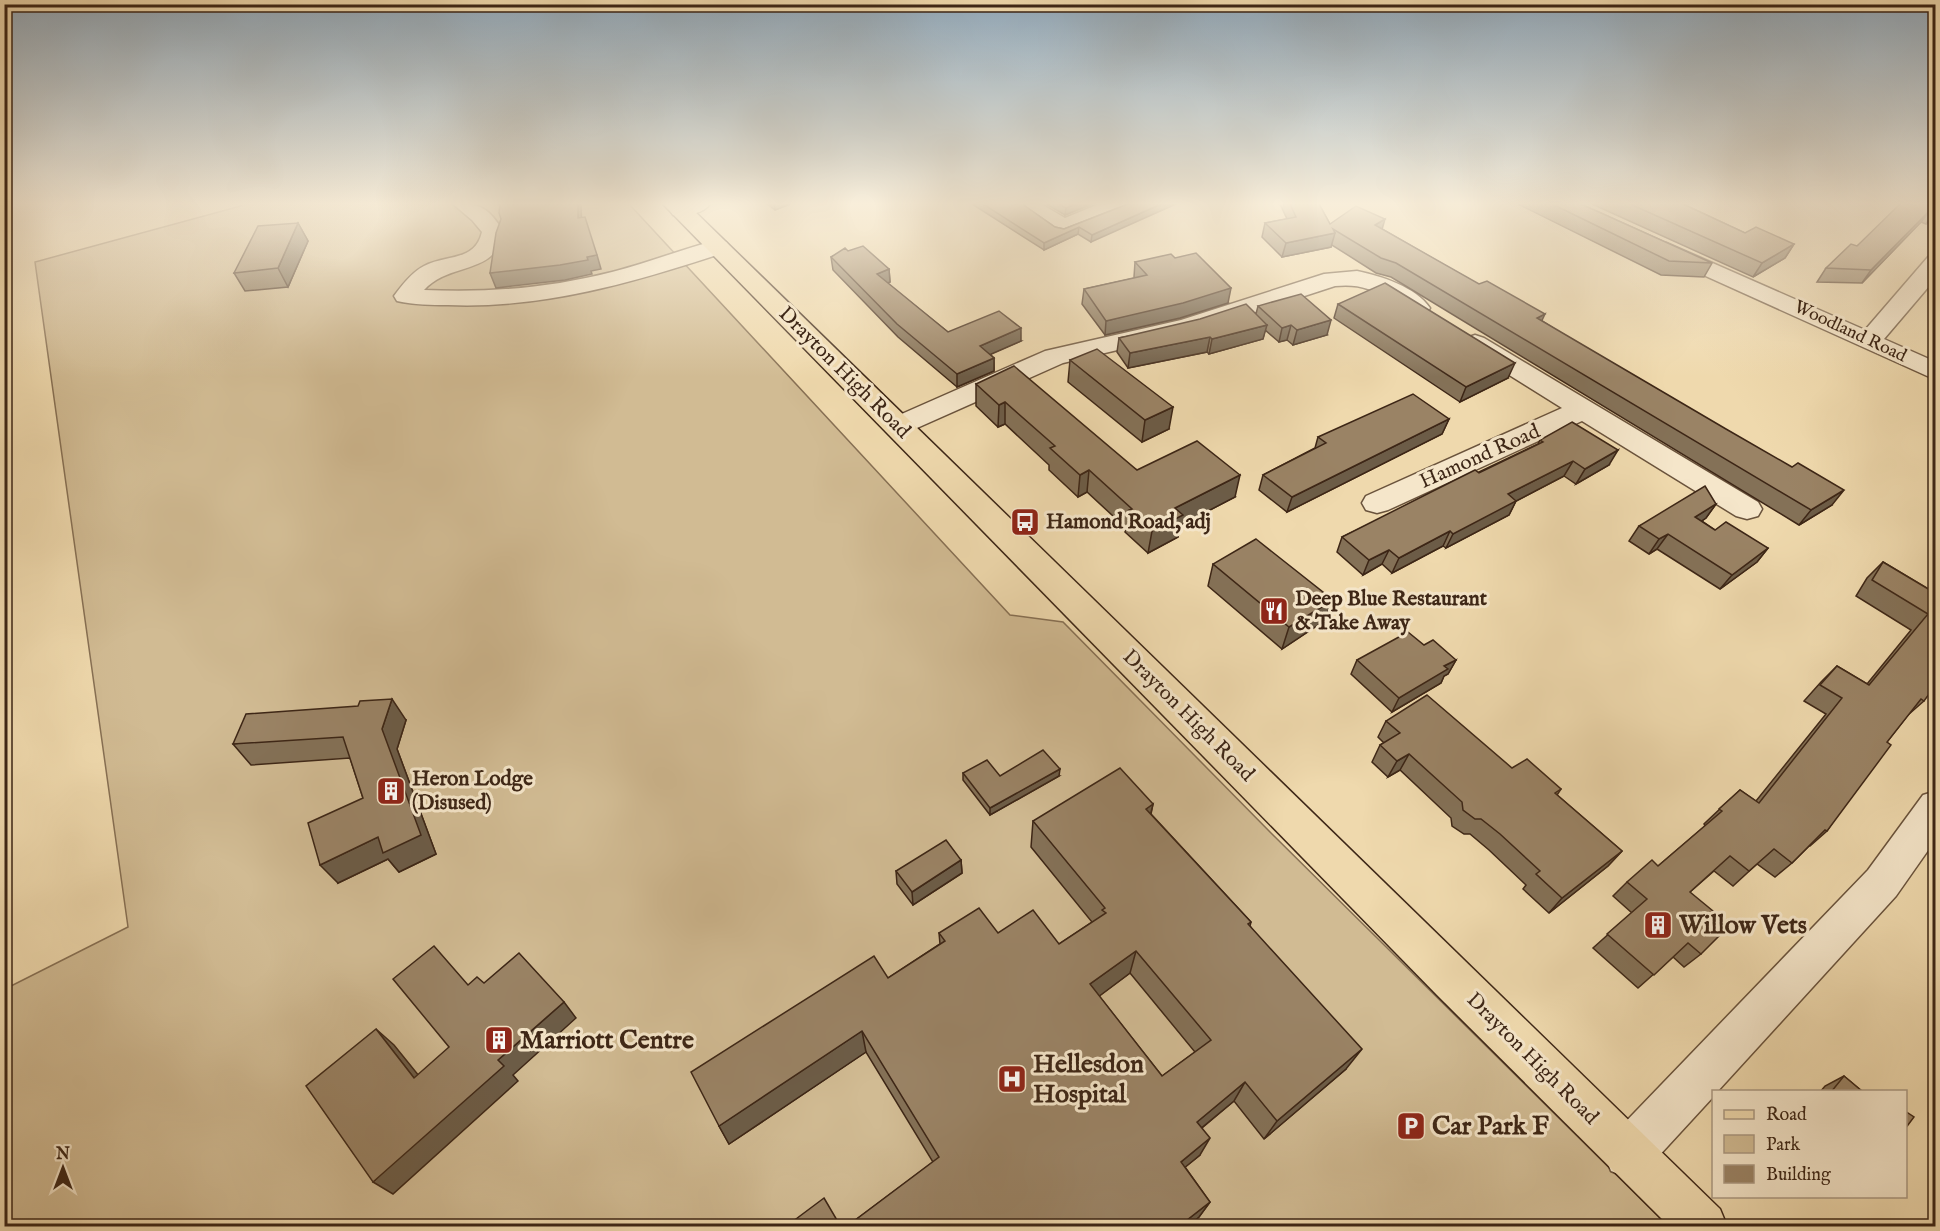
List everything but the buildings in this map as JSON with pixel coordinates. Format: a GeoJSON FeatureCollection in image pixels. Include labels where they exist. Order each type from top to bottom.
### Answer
{"type":"FeatureCollection","features":[{"type":"Feature","properties":{"kind":"main road","name":"Drayton High Road"},"geometry":{"type":"LineString","coordinates":[[733,261],[1703,1227]]}},
{"type":"Feature","properties":{"kind":"street"},"geometry":{"type":"LineString","coordinates":[[461,261],[450,263],[430,272],[406,296],[470,299],[525,297],[615,280],[673,261]]}},
{"type":"Feature","properties":{"kind":"street","name":"Woodland Road"},"geometry":{"type":"LineString","coordinates":[[1693,261],[1935,372]]}},
{"type":"Feature","properties":{"kind":"street"},"geometry":{"type":"LineString","coordinates":[[1869,341],[1935,262]]}},
{"type":"Feature","properties":{"kind":"street"},"geometry":{"type":"LineString","coordinates":[[898,426],[1054,357],[1188,326],[1332,279],[1355,276],[1381,284],[1582,410],[1747,509]]}},
{"type":"Feature","properties":{"kind":"street","name":"Hamond Road"},"geometry":{"type":"LineString","coordinates":[[1377,503],[1582,410]]}},
{"type":"Feature","properties":{"kind":"street"},"geometry":{"type":"LineString","coordinates":[[1628,1154],[1882,883],[1935,807]]}},
{"type":"Feature","properties":{"kind":"green space"},"geometry":{"type":"Polygon","coordinates":[[[682,261],[1010,615],[1063,622],[1271,833],[1668,1226],[5,1226],[5,989],[128,927],[35,262],[682,261]]]}},
{"type":"Feature","properties":{"kind":"place","name":"Hamond Road, adj"},"geometry":{"type":"Point","coordinates":[1025,522]}},
{"type":"Feature","properties":{"kind":"place","name":"Deep Blue Restaurant & Take Away"},"geometry":{"type":"Point","coordinates":[1274,611]}},
{"type":"Feature","properties":{"kind":"place","name":"Heron Lodge (Disused)"},"geometry":{"type":"Point","coordinates":[391,791]}},
{"type":"Feature","properties":{"kind":"place","name":"Willow Vets"},"geometry":{"type":"Point","coordinates":[1658,925]}},
{"type":"Feature","properties":{"kind":"place","name":"Marriott Centre"},"geometry":{"type":"Point","coordinates":[499,1040]}},
{"type":"Feature","properties":{"kind":"place","name":"Hellesdon Hospital"},"geometry":{"type":"Point","coordinates":[1012,1079]}},
{"type":"Feature","properties":{"kind":"place","name":"Car Park F"},"geometry":{"type":"Point","coordinates":[1411,1126]}}]}
